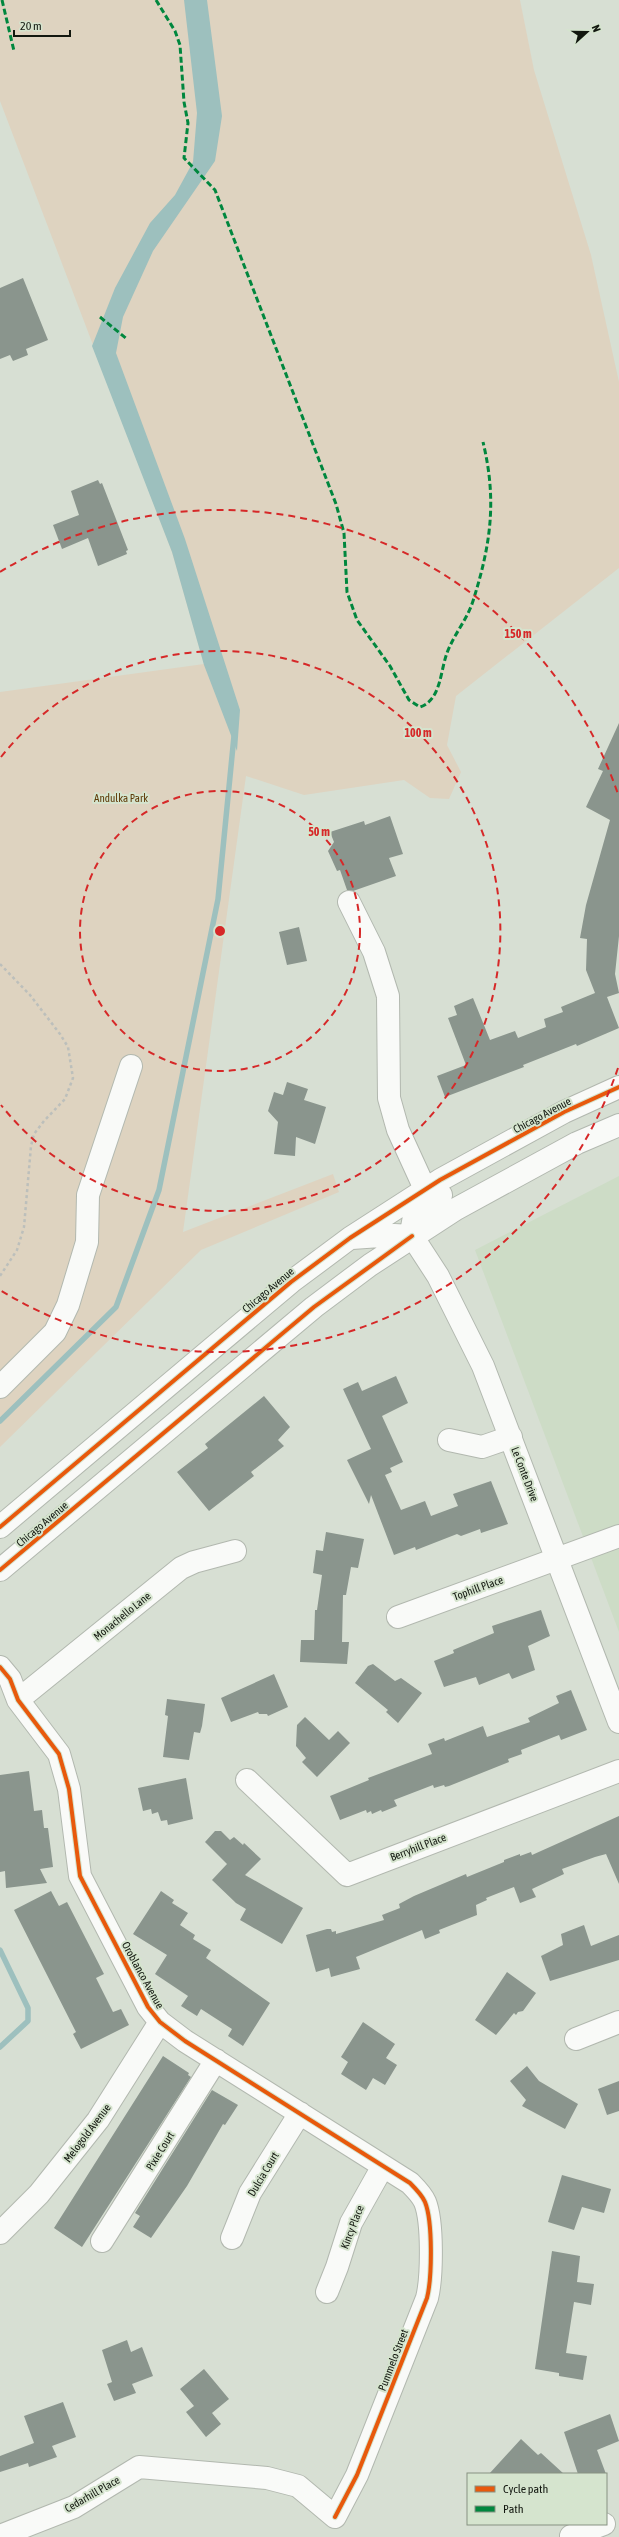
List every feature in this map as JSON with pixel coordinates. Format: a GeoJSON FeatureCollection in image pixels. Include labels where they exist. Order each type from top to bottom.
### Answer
{"type":"FeatureCollection","features":[{"type":"Feature","properties":{"kind":"street"},"geometry":{"type":"LineString","coordinates":[[349,902],[374,952],[388,996],[388,1098],[398,1130],[425,1189]]}},
{"type":"Feature","properties":{"kind":"street"},"geometry":{"type":"LineString","coordinates":[[0,1387],[55,1332],[68,1305],[87,1242],[88,1195],[131,1066]]}},
{"type":"Feature","properties":{"kind":"street","name":"Chicago Avenue"},"geometry":{"type":"LineString","coordinates":[[0,1527],[291,1282],[350,1238],[425,1189],[564,1112],[619,1087]]}},
{"type":"Feature","properties":{"kind":"street","name":"Chicago Avenue"},"geometry":{"type":"LineString","coordinates":[[0,1570],[314,1308],[412,1236],[577,1143],[619,1125]]}},
{"type":"Feature","properties":{"kind":"street"},"geometry":{"type":"LineString","coordinates":[[350,1238],[394,1235],[412,1236],[411,1220],[422,1206],[512,1153],[520,1136]]}},
{"type":"Feature","properties":{"kind":"street","name":"Le Conte Drive"},"geometry":{"type":"LineString","coordinates":[[412,1236],[438,1276],[462,1320],[483,1366],[619,1722]]}},
{"type":"Feature","properties":{"kind":"street"},"geometry":{"type":"LineString","coordinates":[[450,1440],[482,1447],[510,1438]]}},
{"type":"Feature","properties":{"kind":"street","name":"Tophill Place"},"geometry":{"type":"LineString","coordinates":[[398,1617],[558,1560],[619,1536]]}},
{"type":"Feature","properties":{"kind":"street","name":"Monachello Lane"},"geometry":{"type":"LineString","coordinates":[[9,1695],[181,1568],[194,1562],[235,1551]]}},
{"type":"Feature","properties":{"kind":"street","name":"Oroblanco Avenue"},"geometry":{"type":"LineString","coordinates":[[0,1667],[10,1679],[9,1695],[60,1754],[69,1789],[80,1876],[144,1999],[160,2022],[300,2114],[410,2182],[425,2202]]}},
{"type":"Feature","properties":{"kind":"street","name":"Berryhill Place"},"geometry":{"type":"LineString","coordinates":[[246,1780],[347,1875],[619,1770]]}},
{"type":"Feature","properties":{"kind":"street","name":"Melogold Avenue"},"geometry":{"type":"LineString","coordinates":[[0,2233],[38,2194],[98,2120],[160,2022]]}},
{"type":"Feature","properties":{"kind":"street"},"geometry":{"type":"LineString","coordinates":[[576,2039],[619,2022]]}},
{"type":"Feature","properties":{"kind":"street","name":"Pixie Court"},"geometry":{"type":"LineString","coordinates":[[102,2241],[216,2060]]}},
{"type":"Feature","properties":{"kind":"street","name":"Dulcia Court"},"geometry":{"type":"LineString","coordinates":[[232,2238],[250,2193],[300,2114]]}},
{"type":"Feature","properties":{"kind":"street","name":"Kincy Place"},"geometry":{"type":"LineString","coordinates":[[327,2292],[338,2267],[351,2223],[383,2166]]}},
{"type":"Feature","properties":{"kind":"street","name":"Pummelo Street"},"geometry":{"type":"LineString","coordinates":[[139,2467],[267,2478],[292,2484],[298,2486],[335,2517],[357,2475],[427,2298],[431,2275],[428,2214],[425,2202]]}},
{"type":"Feature","properties":{"kind":"street","name":"Cedarhill Place"},"geometry":{"type":"LineString","coordinates":[[0,2536],[74,2507],[139,2467]]}},
{"type":"Feature","properties":{"kind":"street"},"geometry":{"type":"LineString","coordinates":[[607,2523],[619,2518]]}},
{"type":"Feature","properties":{"kind":"street"},"geometry":{"type":"LineString","coordinates":[[572,2536],[602,2525]]}},
{"type":"Feature","properties":{"kind":"path"},"geometry":{"type":"LineString","coordinates":[[0,964],[30,995],[60,1034],[68,1048],[74,1078],[65,1099],[34,1134],[31,1146],[24,1227],[18,1250],[0,1276]]}},
{"type":"Feature","properties":{"kind":"shaded area"},"geometry":{"type":"Polygon","coordinates":[[[619,1176],[619,1632],[475,1250],[619,1176]]]}},
{"type":"Feature","properties":{"kind":"green space","name":"Andulka Park"},"geometry":{"type":"Polygon","coordinates":[[[0,0],[520,0],[534,70],[591,255],[619,382],[619,568],[456,696],[447,745],[461,772],[449,799],[430,798],[404,780],[304,795],[246,776],[183,1232],[333,1174],[339,1192],[201,1250],[0,1447],[0,692],[204,664],[172,552],[0,101],[0,0]]]}},
{"type":"Feature","properties":{"kind":"water"},"geometry":{"type":"Polygon","coordinates":[[[184,0],[207,0],[222,116],[215,161],[153,251],[123,317],[116,353],[185,539],[240,710],[237,751],[204,665],[172,552],[92,346],[115,288],[150,223],[175,195],[193,162],[197,113],[184,0]]]}},
{"type":"Feature","properties":{"kind":"building"},"geometry":{"type":"Polygon","coordinates":[[[23,278],[48,340],[26,349],[28,355],[13,361],[10,355],[0,359],[0,288],[23,278]]]}},
{"type":"Feature","properties":{"kind":"building"},"geometry":{"type":"Polygon","coordinates":[[[98,480],[100,484],[102,483],[128,550],[126,551],[127,554],[98,566],[88,538],[62,549],[53,525],[79,515],[71,491],[98,480]]]}},
{"type":"Feature","properties":{"kind":"building"},"geometry":{"type":"Polygon","coordinates":[[[619,723],[619,936],[615,974],[619,993],[607,997],[619,1028],[577,1046],[576,1044],[523,1065],[524,1067],[445,1097],[437,1076],[466,1065],[448,1018],[457,1015],[454,1006],[473,998],[490,1040],[515,1031],[518,1038],[546,1027],[544,1019],[563,1012],[561,1007],[595,993],[586,970],[587,939],[580,938],[586,905],[610,820],[586,807],[603,771],[598,769],[619,723]]]}},
{"type":"Feature","properties":{"kind":"building"},"geometry":{"type":"Polygon","coordinates":[[[390,816],[403,854],[389,858],[396,876],[353,891],[347,890],[340,870],[337,871],[328,851],[334,842],[330,832],[364,821],[365,825],[390,816]]]}},
{"type":"Feature","properties":{"kind":"building"},"geometry":{"type":"Polygon","coordinates":[[[299,927],[307,961],[287,965],[279,932],[299,927]]]}},
{"type":"Feature","properties":{"kind":"building"},"geometry":{"type":"Polygon","coordinates":[[[287,1082],[308,1089],[304,1100],[326,1107],[315,1144],[296,1137],[295,1156],[274,1154],[278,1122],[268,1111],[274,1092],[283,1095],[287,1082]]]}},
{"type":"Feature","properties":{"kind":"building"},"geometry":{"type":"Polygon","coordinates":[[[396,1376],[408,1403],[382,1416],[403,1462],[390,1468],[392,1472],[385,1475],[401,1510],[425,1501],[431,1516],[458,1506],[453,1494],[491,1481],[508,1524],[481,1533],[480,1529],[461,1536],[457,1534],[416,1550],[415,1547],[394,1555],[371,1495],[369,1504],[347,1460],[371,1449],[343,1389],[358,1382],[362,1391],[396,1376]]]}},
{"type":"Feature","properties":{"kind":"building"},"geometry":{"type":"Polygon","coordinates":[[[264,1396],[290,1427],[278,1440],[284,1446],[251,1472],[254,1476],[209,1511],[177,1472],[208,1448],[205,1444],[264,1396]]]}},
{"type":"Feature","properties":{"kind":"building"},"geometry":{"type":"Polygon","coordinates":[[[326,1532],[364,1539],[358,1568],[351,1567],[346,1595],[343,1595],[342,1642],[349,1642],[347,1664],[300,1662],[301,1640],[314,1640],[315,1610],[317,1610],[322,1575],[313,1573],[316,1550],[323,1551],[326,1532]]]}},
{"type":"Feature","properties":{"kind":"building"},"geometry":{"type":"Polygon","coordinates":[[[541,1610],[550,1636],[528,1646],[535,1670],[512,1679],[509,1673],[479,1685],[476,1677],[444,1687],[434,1661],[454,1653],[453,1650],[494,1633],[492,1626],[541,1610]]]}},
{"type":"Feature","properties":{"kind":"building"},"geometry":{"type":"Polygon","coordinates":[[[373,1664],[395,1681],[401,1678],[422,1693],[398,1723],[386,1712],[388,1710],[355,1683],[368,1666],[373,1664]]]}},
{"type":"Feature","properties":{"kind":"building"},"geometry":{"type":"Polygon","coordinates":[[[274,1674],[288,1707],[268,1716],[267,1714],[259,1714],[258,1712],[231,1722],[221,1698],[274,1674]]]}},
{"type":"Feature","properties":{"kind":"building"},"geometry":{"type":"Polygon","coordinates":[[[571,1690],[587,1730],[561,1740],[559,1735],[521,1750],[522,1754],[508,1759],[509,1762],[449,1786],[445,1787],[444,1785],[434,1788],[433,1785],[394,1800],[397,1806],[382,1812],[381,1810],[372,1814],[371,1811],[367,1813],[366,1810],[340,1820],[330,1796],[369,1780],[368,1778],[432,1754],[428,1744],[444,1738],[445,1741],[483,1726],[487,1737],[530,1722],[528,1718],[559,1703],[556,1696],[571,1690]]]}},
{"type":"Feature","properties":{"kind":"building"},"geometry":{"type":"Polygon","coordinates":[[[167,1699],[205,1704],[200,1733],[194,1732],[189,1760],[163,1757],[168,1716],[165,1715],[167,1699]]]}},
{"type":"Feature","properties":{"kind":"building"},"geometry":{"type":"Polygon","coordinates":[[[305,1717],[329,1740],[338,1731],[350,1743],[317,1777],[302,1762],[306,1758],[296,1746],[297,1725],[305,1717]]]}},
{"type":"Feature","properties":{"kind":"building"},"geometry":{"type":"Polygon","coordinates":[[[29,1771],[34,1811],[42,1810],[44,1828],[48,1828],[53,1867],[40,1869],[47,1883],[6,1888],[5,1871],[0,1872],[0,1775],[29,1771]]]}},
{"type":"Feature","properties":{"kind":"building"},"geometry":{"type":"Polygon","coordinates":[[[186,1778],[193,1819],[168,1825],[167,1820],[161,1821],[158,1812],[152,1814],[151,1809],[143,1811],[138,1788],[186,1778]]]}},
{"type":"Feature","properties":{"kind":"building"},"geometry":{"type":"Polygon","coordinates":[[[619,1816],[619,1884],[606,1854],[595,1857],[562,1869],[564,1874],[532,1889],[536,1897],[520,1903],[514,1887],[486,1898],[487,1900],[476,1905],[477,1915],[439,1930],[440,1933],[425,1939],[422,1930],[356,1957],[360,1969],[331,1977],[329,1968],[316,1972],[306,1935],[327,1929],[331,1929],[332,1932],[336,1931],[336,1934],[384,1920],[382,1915],[400,1908],[399,1904],[414,1896],[466,1874],[467,1877],[520,1854],[520,1856],[531,1852],[532,1855],[619,1816]]]}},
{"type":"Feature","properties":{"kind":"building"},"geometry":{"type":"Polygon","coordinates":[[[215,1831],[221,1831],[230,1840],[234,1837],[243,1845],[244,1843],[261,1859],[245,1875],[303,1908],[282,1944],[240,1920],[246,1909],[236,1903],[212,1880],[227,1864],[205,1842],[215,1831]]]}},
{"type":"Feature","properties":{"kind":"building"},"geometry":{"type":"Polygon","coordinates":[[[51,1891],[59,1906],[67,1902],[104,1974],[96,1978],[113,2012],[121,2009],[129,2025],[81,2049],[73,2034],[76,2032],[14,1910],[51,1891]]]}},
{"type":"Feature","properties":{"kind":"building"},"geometry":{"type":"Polygon","coordinates":[[[161,1891],[174,1900],[172,1903],[188,1913],[180,1925],[195,1935],[193,1939],[211,1950],[206,1958],[270,2003],[243,2046],[228,2036],[232,2029],[201,2009],[197,2016],[181,2006],[188,1996],[155,1974],[167,1955],[133,1934],[161,1891]]]}},
{"type":"Feature","properties":{"kind":"building"},"geometry":{"type":"Polygon","coordinates":[[[584,1925],[591,1946],[619,1935],[619,1960],[550,1981],[541,1956],[563,1945],[561,1934],[584,1925]]]}},
{"type":"Feature","properties":{"kind":"building"},"geometry":{"type":"Polygon","coordinates":[[[507,1972],[536,1993],[523,2011],[518,2012],[516,2015],[514,2013],[496,2035],[475,2020],[507,1972]]]}},
{"type":"Feature","properties":{"kind":"building"},"geometry":{"type":"Polygon","coordinates":[[[363,2022],[395,2044],[386,2058],[397,2065],[385,2085],[373,2078],[366,2090],[341,2074],[348,2062],[341,2057],[363,2022]]]}},
{"type":"Feature","properties":{"kind":"building"},"geometry":{"type":"Polygon","coordinates":[[[163,2056],[189,2073],[188,2075],[191,2077],[82,2247],[54,2228],[163,2056]]]}},
{"type":"Feature","properties":{"kind":"building"},"geometry":{"type":"Polygon","coordinates":[[[527,2066],[539,2081],[578,2104],[565,2129],[522,2106],[526,2100],[510,2081],[527,2066]]]}},
{"type":"Feature","properties":{"kind":"building"},"geometry":{"type":"Polygon","coordinates":[[[619,2081],[619,2111],[607,2115],[598,2089],[619,2081]]]}},
{"type":"Feature","properties":{"kind":"building"},"geometry":{"type":"Polygon","coordinates":[[[212,2090],[238,2105],[225,2125],[223,2124],[187,2186],[151,2238],[133,2227],[140,2216],[135,2213],[212,2090]]]}},
{"type":"Feature","properties":{"kind":"building"},"geometry":{"type":"Polygon","coordinates":[[[562,2175],[611,2189],[604,2213],[582,2207],[574,2230],[548,2222],[562,2175]]]}},
{"type":"Feature","properties":{"kind":"building"},"geometry":{"type":"Polygon","coordinates":[[[552,2251],[580,2256],[577,2282],[594,2284],[591,2305],[574,2302],[566,2353],[587,2356],[583,2380],[559,2376],[559,2373],[535,2369],[552,2251]]]}},
{"type":"Feature","properties":{"kind":"building"},"geometry":{"type":"Polygon","coordinates":[[[127,2340],[131,2352],[142,2347],[153,2376],[132,2384],[136,2393],[114,2401],[107,2384],[112,2382],[102,2350],[127,2340]]]}},
{"type":"Feature","properties":{"kind":"building"},"geometry":{"type":"Polygon","coordinates":[[[204,2369],[229,2399],[212,2413],[221,2424],[206,2437],[186,2412],[194,2406],[180,2389],[204,2369]]]}},
{"type":"Feature","properties":{"kind":"building"},"geometry":{"type":"Polygon","coordinates":[[[63,2402],[76,2437],[52,2446],[57,2457],[29,2467],[28,2463],[0,2472],[0,2456],[34,2443],[24,2416],[63,2402]]]}},
{"type":"Feature","properties":{"kind":"building"},"geometry":{"type":"Polygon","coordinates":[[[610,2414],[619,2441],[597,2450],[606,2473],[578,2473],[564,2432],[610,2414]]]}},
{"type":"Feature","properties":{"kind":"building"},"geometry":{"type":"Polygon","coordinates":[[[521,2439],[538,2455],[541,2453],[563,2473],[490,2473],[521,2439]]]}},
{"type":"Feature","properties":{"kind":"waterway"},"geometry":{"type":"LineString","coordinates":[[0,1421],[116,1307],[159,1190],[218,899],[234,736]]}},
{"type":"Feature","properties":{"kind":"waterway"},"geometry":{"type":"LineString","coordinates":[[0,1950],[28,2008],[28,2021],[0,2047]]}},
{"type":"Feature","properties":{"kind":"marked path"},"geometry":{"type":"LineString","coordinates":[[2,0],[14,51]]}},
{"type":"Feature","properties":{"kind":"marked path"},"geometry":{"type":"LineString","coordinates":[[156,0],[175,31],[180,45],[184,102],[188,123],[184,158],[215,190],[336,504],[344,533],[347,592],[357,620],[390,666],[409,700],[420,707],[427,703],[436,692],[447,653],[473,601],[484,560],[488,541],[491,503],[490,483],[483,442]]}},
{"type":"Feature","properties":{"kind":"marked path"},"geometry":{"type":"LineString","coordinates":[[100,317],[127,339]]}},
{"type":"Feature","properties":{"kind":"cycle path"},"geometry":{"type":"LineString","coordinates":[[0,1527],[291,1282],[350,1238],[440,1180],[564,1112],[619,1087]]}},
{"type":"Feature","properties":{"kind":"cycle path"},"geometry":{"type":"LineString","coordinates":[[0,1570],[314,1307],[412,1236]]}},
{"type":"Feature","properties":{"kind":"cycle path"},"geometry":{"type":"LineString","coordinates":[[0,1667],[10,1679],[18,1700],[59,1754],[69,1789],[80,1876],[148,2007],[160,2022],[185,2041],[410,2183],[425,2202],[428,2211],[431,2250],[430,2277],[427,2298],[357,2475],[335,2517]]}}]}
